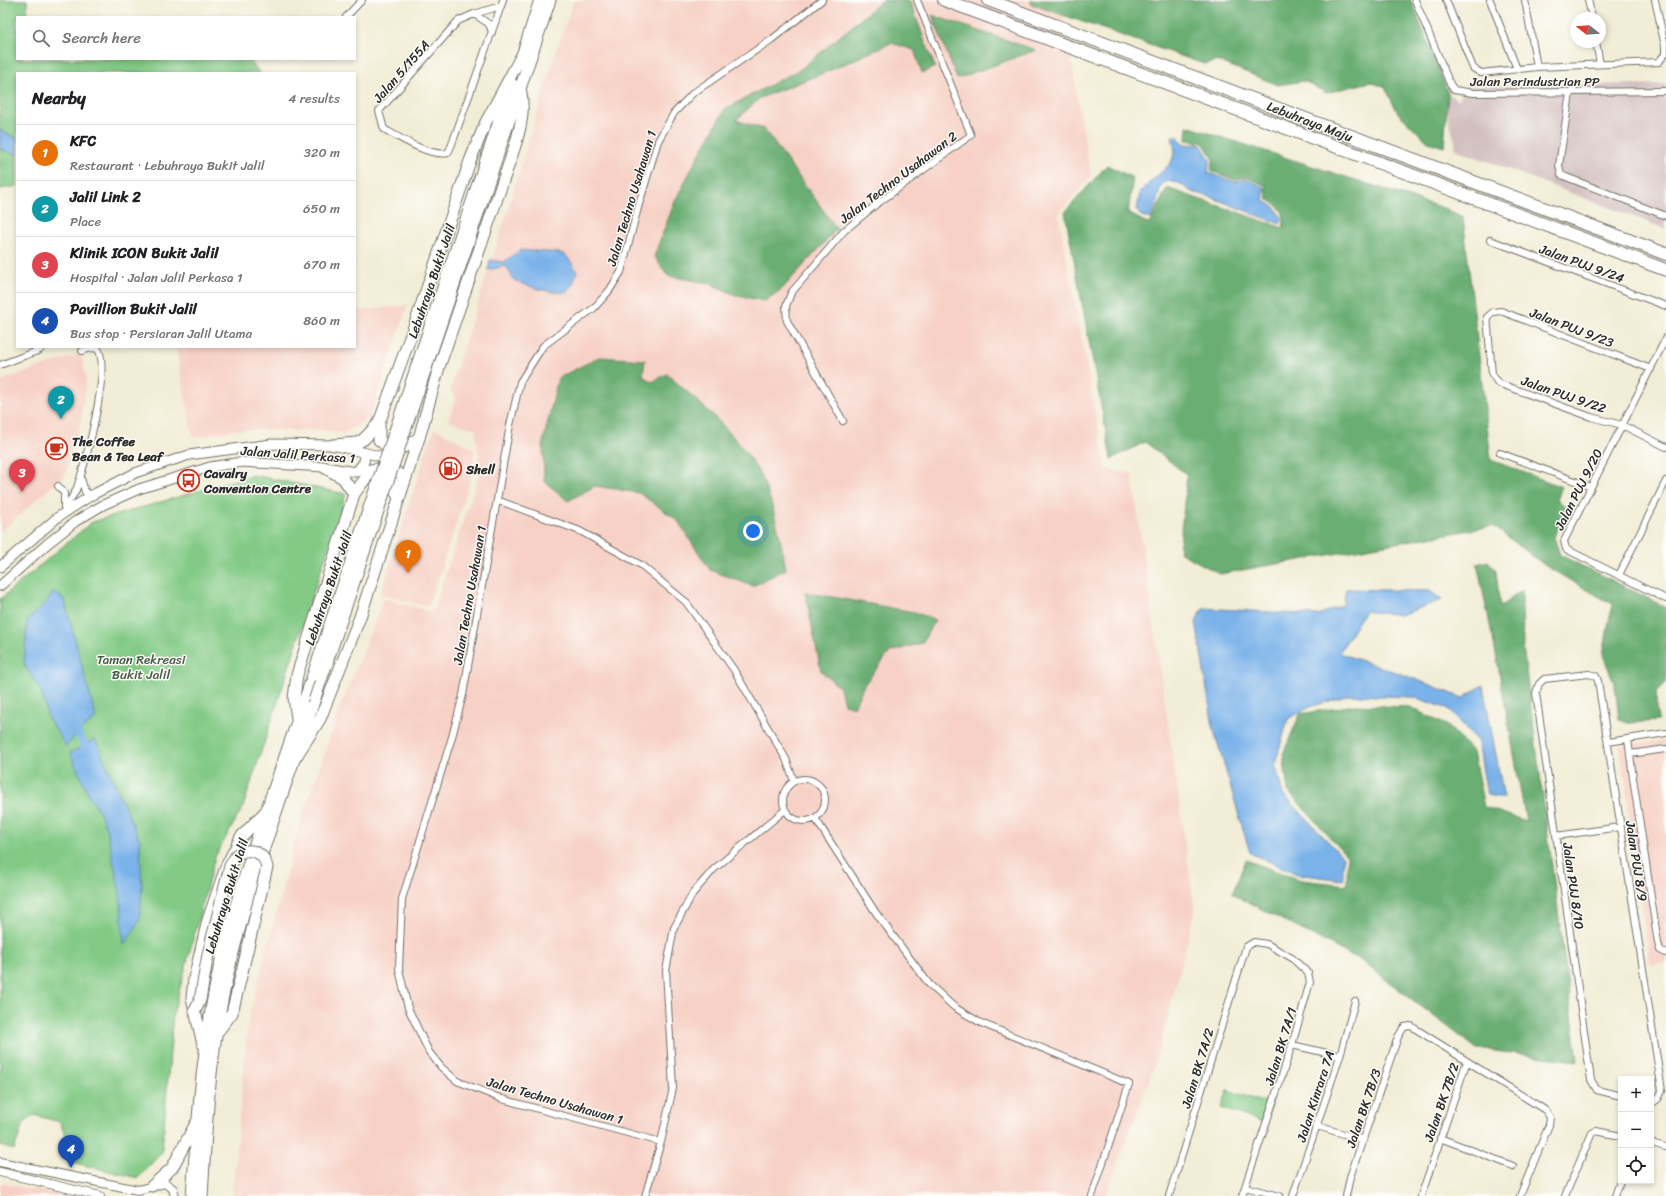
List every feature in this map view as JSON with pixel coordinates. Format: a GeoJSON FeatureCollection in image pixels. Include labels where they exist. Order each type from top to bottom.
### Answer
{"type":"FeatureCollection","features":[{"type":"Feature","properties":{"kind":"highway","name":"Lebuhraya Bukit Jalil"},"geometry":{"type":"LineString","coordinates":[[202,1196],[210,1082],[216,1033],[239,930],[503,126],[540,0]]}},
{"type":"Feature","properties":{"kind":"highway","name":"Lebuhraya Bukit Jalil"},"geometry":{"type":"LineString","coordinates":[[192,1196],[204,1048],[227,939],[267,809],[313,675],[503,126],[520,88],[550,0]]}},
{"type":"Feature","properties":{"kind":"highway","name":"Lebuhraya Maju"},"geometry":{"type":"LineString","coordinates":[[944,0],[1666,270]]}},
{"type":"Feature","properties":{"kind":"highway","name":"Lebuhraya Maju"},"geometry":{"type":"LineString","coordinates":[[988,0],[1666,254]]}},
{"type":"Feature","properties":{"kind":"highway"},"geometry":{"type":"LineString","coordinates":[[420,438],[404,447],[389,448],[379,440],[379,423],[416,321],[470,161],[486,122],[524,51]]}},
{"type":"Feature","properties":{"kind":"highway"},"geometry":{"type":"LineString","coordinates":[[295,758],[323,712],[360,617],[420,438],[440,366],[522,121],[523,102],[520,88]]}},
{"type":"Feature","properties":{"kind":"highway"},"geometry":{"type":"LineString","coordinates":[[333,446],[357,443],[364,439],[379,423]]}},
{"type":"Feature","properties":{"kind":"highway"},"geometry":{"type":"LineString","coordinates":[[324,467],[343,478],[354,494]]}},
{"type":"Feature","properties":{"kind":"highway"},"geometry":{"type":"LineString","coordinates":[[298,721],[294,698],[297,675],[354,494],[368,475],[381,471],[391,479],[399,499]]}},
{"type":"Feature","properties":{"kind":"highway"},"geometry":{"type":"LineString","coordinates":[[204,1048],[192,998],[194,979],[208,920],[222,877],[241,837],[267,809]]}},
{"type":"Feature","properties":{"kind":"highway"},"geometry":{"type":"LineString","coordinates":[[195,1011],[200,1000],[208,954],[230,866],[237,854],[250,850],[262,855],[266,859],[267,867],[232,1013],[216,1033]]}},
{"type":"Feature","properties":{"kind":"highway"},"geometry":{"type":"LineString","coordinates":[[152,1186],[172,1168],[197,1121]]}},
{"type":"Feature","properties":{"kind":"main road","name":"Jalan Jalil Perkasa 1"},"geometry":{"type":"LineString","coordinates":[[0,567],[58,517],[92,495],[135,473],[189,455],[271,444],[333,446],[379,456],[401,475],[403,486]]}},
{"type":"Feature","properties":{"kind":"main road"},"geometry":{"type":"LineString","coordinates":[[356,472],[365,459],[365,455],[360,451]]}},
{"type":"Feature","properties":{"kind":"main road","name":"Jalan Jalil Perkasa 1"},"geometry":{"type":"LineString","coordinates":[[0,586],[47,544],[76,521],[103,505],[139,489],[210,467],[230,463],[260,462],[324,467],[356,472],[389,465],[404,464],[412,460]]}},
{"type":"Feature","properties":{"kind":"street"},"geometry":{"type":"LineString","coordinates":[[347,16],[362,0]]}},
{"type":"Feature","properties":{"kind":"street","name":"Jalan Techno Usahawan 1"},"geometry":{"type":"LineString","coordinates":[[661,1142],[502,1099],[457,1081],[441,1067],[429,1052],[408,1008],[399,969],[402,899],[452,737],[463,695],[513,411],[520,382],[543,346],[594,308],[610,291],[621,272],[658,141],[664,127],[674,113],[693,93],[771,40],[822,0]]}},
{"type":"Feature","properties":{"kind":"street","name":"Jalan Techno Usahawan 2"},"geometry":{"type":"LineString","coordinates":[[843,421],[788,320],[786,306],[791,293],[844,231],[878,203],[971,135],[917,0]]}},
{"type":"Feature","properties":{"kind":"street","name":"Jalan Perindustrian PP"},"geometry":{"type":"LineString","coordinates":[[1415,0],[1450,84],[1454,90],[1473,93],[1666,91]]}},
{"type":"Feature","properties":{"kind":"street"},"geometry":{"type":"LineString","coordinates":[[1446,0],[1473,68],[1481,73],[1537,67],[1660,62],[1665,54],[1665,46],[1655,0]]}},
{"type":"Feature","properties":{"kind":"street"},"geometry":{"type":"LineString","coordinates":[[1490,0],[1517,69]]}},
{"type":"Feature","properties":{"kind":"street"},"geometry":{"type":"LineString","coordinates":[[1525,0],[1537,67]]}},
{"type":"Feature","properties":{"kind":"street"},"geometry":{"type":"LineString","coordinates":[[1588,0],[1591,12]]}},
{"type":"Feature","properties":{"kind":"street","name":"Jalan 5/155A"},"geometry":{"type":"LineString","coordinates":[[502,3],[448,153],[441,154],[409,143],[384,129],[379,111],[458,21],[502,3]]}},
{"type":"Feature","properties":{"kind":"street"},"geometry":{"type":"LineString","coordinates":[[474,14],[489,24],[492,32]]}},
{"type":"Feature","properties":{"kind":"street"},"geometry":{"type":"LineString","coordinates":[[1597,48],[1600,64]]}},
{"type":"Feature","properties":{"kind":"street"},"geometry":{"type":"LineString","coordinates":[[1570,93],[1559,165],[1561,175],[1666,216]]}},
{"type":"Feature","properties":{"kind":"street","name":"Jalan PUJ 9/24"},"geometry":{"type":"LineString","coordinates":[[1490,240],[1666,306]]}},
{"type":"Feature","properties":{"kind":"street","name":"Jalan PUJ 9/23"},"geometry":{"type":"LineString","coordinates":[[1498,383],[1492,374],[1487,317],[1492,312],[1501,311],[1651,369]]}},
{"type":"Feature","properties":{"kind":"street","name":"Jalan PUJ 9/20"},"geometry":{"type":"LineString","coordinates":[[1666,338],[1564,541],[1566,549],[1666,599]]}},
{"type":"Feature","properties":{"kind":"street"},"geometry":{"type":"LineString","coordinates":[[0,365],[40,350],[40,348]]}},
{"type":"Feature","properties":{"kind":"street"},"geometry":{"type":"LineString","coordinates":[[58,517],[75,492],[93,434],[102,370],[101,354],[98,349],[92,348],[82,351]]}},
{"type":"Feature","properties":{"kind":"street","name":"Jalan PUJ 9/22"},"geometry":{"type":"LineString","coordinates":[[1498,383],[1591,417],[1622,425],[1666,447]]}},
{"type":"Feature","properties":{"kind":"street"},"geometry":{"type":"LineString","coordinates":[[1500,453],[1591,488]]}},
{"type":"Feature","properties":{"kind":"street"},"geometry":{"type":"LineString","coordinates":[[81,476],[82,487],[85,492],[92,495]]}},
{"type":"Feature","properties":{"kind":"street"},"geometry":{"type":"LineString","coordinates":[[1619,575],[1666,481]]}},
{"type":"Feature","properties":{"kind":"street"},"geometry":{"type":"LineString","coordinates":[[58,486],[64,493],[64,507]]}},
{"type":"Feature","properties":{"kind":"street"},"geometry":{"type":"LineString","coordinates":[[497,500],[580,531],[641,565],[686,602],[734,670],[786,759],[794,780]]}},
{"type":"Feature","properties":{"kind":"street","name":"Jalan PUJ 8/9"},"geometry":{"type":"LineString","coordinates":[[1539,684],[1544,680],[1589,674],[1596,676],[1608,742],[1662,1091],[1658,1099],[1654,1102]]}},
{"type":"Feature","properties":{"kind":"street","name":"Jalan PUJ 8/10"},"geometry":{"type":"LineString","coordinates":[[1539,684],[1536,693],[1591,1080],[1597,1090],[1618,1095]]}},
{"type":"Feature","properties":{"kind":"street"},"geometry":{"type":"LineString","coordinates":[[1608,742],[1666,733]]}},
{"type":"Feature","properties":{"kind":"street"},"geometry":{"type":"LineString","coordinates":[[1628,739],[1663,952]]}},
{"type":"Feature","properties":{"kind":"street"},"geometry":{"type":"LineString","coordinates":[[1630,754],[1666,749]]}},
{"type":"Feature","properties":{"kind":"street"},"geometry":{"type":"LineString","coordinates":[[808,779],[820,786],[825,800],[820,813],[815,818],[808,820],[795,819],[785,810],[783,796],[789,784],[794,780],[808,779]]}},
{"type":"Feature","properties":{"kind":"street"},"geometry":{"type":"LineString","coordinates":[[645,1196],[661,1142],[673,1088],[666,971],[674,928],[693,893],[714,869],[785,810]]}},
{"type":"Feature","properties":{"kind":"street"},"geometry":{"type":"LineString","coordinates":[[815,818],[876,913],[929,984],[954,1007],[981,1023],[1129,1084],[1092,1196]]}},
{"type":"Feature","properties":{"kind":"street"},"geometry":{"type":"LineString","coordinates":[[1556,836],[1620,827]]}},
{"type":"Feature","properties":{"kind":"street","name":"Jalan BK 7A/1"},"geometry":{"type":"LineString","coordinates":[[1242,1196],[1292,1045],[1310,982],[1308,972],[1292,958],[1267,944],[1254,942],[1246,947]]}},
{"type":"Feature","properties":{"kind":"street","name":"Jalan BK 7A/2"},"geometry":{"type":"LineString","coordinates":[[1169,1196],[1246,947]]}},
{"type":"Feature","properties":{"kind":"street","name":"Jalan Kinrara 7A"},"geometry":{"type":"LineString","coordinates":[[1293,1196],[1340,1056],[1355,1001]]}},
{"type":"Feature","properties":{"kind":"street","name":"Jalan BK 7B/2"},"geometry":{"type":"LineString","coordinates":[[1404,1028],[1411,1026],[1467,1061],[1421,1196]]}},
{"type":"Feature","properties":{"kind":"street","name":"Jalan BK 7B/3"},"geometry":{"type":"LineString","coordinates":[[1346,1196],[1350,1177],[1364,1140],[1398,1037],[1404,1028]]}},
{"type":"Feature","properties":{"kind":"street"},"geometry":{"type":"LineString","coordinates":[[1292,1045],[1340,1056]]}},
{"type":"Feature","properties":{"kind":"street"},"geometry":{"type":"LineString","coordinates":[[1467,1061],[1545,1110],[1550,1117],[1549,1125],[1520,1196]]}},
{"type":"Feature","properties":{"kind":"street"},"geometry":{"type":"LineString","coordinates":[[1317,1126],[1364,1140]]}},
{"type":"Feature","properties":{"kind":"street"},"geometry":{"type":"LineString","coordinates":[[1565,1196],[1592,1134],[1596,1131],[1618,1135]]}},
{"type":"Feature","properties":{"kind":"street"},"geometry":{"type":"LineString","coordinates":[[1440,1138],[1513,1166]]}},
{"type":"Feature","properties":{"kind":"street"},"geometry":{"type":"LineString","coordinates":[[1654,1144],[1666,1147]]}},
{"type":"Feature","properties":{"kind":"street"},"geometry":{"type":"LineString","coordinates":[[0,1162],[131,1190],[138,1190],[165,1184],[173,1189],[175,1196]]}},
{"type":"Feature","properties":{"kind":"street"},"geometry":{"type":"LineString","coordinates":[[0,1172],[100,1196]]}},
{"type":"Feature","properties":{"kind":"street"},"geometry":{"type":"LineString","coordinates":[[1615,1196],[1619,1184]]}},
{"type":"Feature","properties":{"kind":"street"},"geometry":{"type":"LineString","coordinates":[[1245,1187],[1280,1196]]}},
{"type":"Feature","properties":{"kind":"shaded area"},"geometry":{"type":"Polygon","coordinates":[[[574,0],[1061,0],[1091,177],[1058,213],[1106,469],[1132,474],[1195,912],[1156,1061],[1106,1196],[232,1196],[248,1021],[298,829],[341,705],[383,598],[433,612],[479,474],[476,429],[448,421],[456,399],[450,389],[502,228],[556,51],[574,0]]]}},
{"type":"Feature","properties":{"kind":"shaded area"},"geometry":{"type":"Polygon","coordinates":[[[1666,84],[1666,229],[1455,149],[1455,142],[1441,90],[1458,100],[1468,86],[1666,84]]]}},
{"type":"Feature","properties":{"kind":"shaded area"},"geometry":{"type":"Polygon","coordinates":[[[408,305],[370,417],[344,433],[317,430],[231,430],[193,438],[176,348],[356,348],[356,311],[408,305]]]}},
{"type":"Feature","properties":{"kind":"shaded area"},"geometry":{"type":"Polygon","coordinates":[[[81,353],[86,378],[84,400],[80,424],[65,475],[0,532],[0,381],[81,353]]]}},
{"type":"Feature","properties":{"kind":"shaded area"},"geometry":{"type":"Polygon","coordinates":[[[434,428],[474,449],[474,469],[428,607],[380,594],[434,428]]]}},
{"type":"Feature","properties":{"kind":"shaded area"},"geometry":{"type":"Polygon","coordinates":[[[1666,740],[1666,963],[1650,965],[1620,746],[1666,740]]]}},
{"type":"Feature","properties":{"kind":"shaded area"},"geometry":{"type":"Polygon","coordinates":[[[0,1183],[53,1194],[61,1196],[0,1196],[0,1183]]]}},
{"type":"Feature","properties":{"kind":"green space"},"geometry":{"type":"Polygon","coordinates":[[[0,0],[27,0],[28,16],[16,16],[16,60],[249,60],[259,72],[16,72],[16,186],[0,189],[0,0]]]}},
{"type":"Feature","properties":{"kind":"green space"},"geometry":{"type":"Polygon","coordinates":[[[883,0],[904,0],[910,2],[935,67],[922,73],[914,50],[891,43],[831,70],[760,98],[736,120],[764,129],[837,229],[782,289],[765,301],[738,296],[708,283],[668,276],[654,256],[675,201],[725,109],[802,68],[883,0]]]}},
{"type":"Feature","properties":{"kind":"green space"},"geometry":{"type":"Polygon","coordinates":[[[1031,0],[1411,0],[1448,93],[1444,147],[1428,142],[1398,113],[1385,87],[1370,82],[1326,93],[1304,81],[1278,85],[1218,61],[1204,64],[1031,4],[1031,0]]]}},
{"type":"Feature","properties":{"kind":"green space"},"geometry":{"type":"Polygon","coordinates":[[[932,15],[1036,50],[957,79],[932,15]]]}},
{"type":"Feature","properties":{"kind":"green space"},"geometry":{"type":"Polygon","coordinates":[[[1187,126],[1446,209],[1463,217],[1491,460],[1562,487],[1557,500],[1569,509],[1554,537],[1560,555],[1666,607],[1666,683],[1656,693],[1658,721],[1630,723],[1619,719],[1615,686],[1603,655],[1612,604],[1547,567],[1493,526],[1220,574],[1179,552],[1187,475],[1145,442],[1111,459],[1065,212],[1107,165],[1133,178],[1128,213],[1149,224],[1167,188],[1283,228],[1283,213],[1279,207],[1267,199],[1266,186],[1247,177],[1236,180],[1211,171],[1213,158],[1203,143],[1186,140],[1187,126]]]}},
{"type":"Feature","properties":{"kind":"green space"},"geometry":{"type":"Polygon","coordinates":[[[599,357],[645,360],[643,376],[652,382],[667,374],[716,418],[738,442],[748,455],[763,480],[772,504],[786,569],[753,586],[710,570],[677,520],[639,493],[595,486],[568,501],[544,481],[543,442],[558,378],[599,357]]]}},
{"type":"Feature","properties":{"kind":"green space","name":"Taman Rekreasi Bukit Jalil"},"geometry":{"type":"Polygon","coordinates":[[[253,475],[346,494],[243,807],[215,857],[173,1014],[162,1152],[138,1178],[75,1163],[60,1122],[34,1115],[23,1124],[14,1150],[0,1146],[0,599],[92,522],[253,475]]]}},
{"type":"Feature","properties":{"kind":"green space"},"geometry":{"type":"Polygon","coordinates":[[[1488,561],[1496,570],[1500,607],[1522,590],[1523,647],[1578,1061],[1477,1049],[1360,960],[1232,894],[1246,860],[1301,880],[1347,885],[1347,856],[1288,791],[1283,754],[1300,714],[1355,705],[1410,707],[1448,726],[1473,752],[1484,807],[1526,821],[1494,644],[1477,564],[1488,561]]]}},
{"type":"Feature","properties":{"kind":"green space"},"geometry":{"type":"Polygon","coordinates":[[[805,592],[914,612],[935,620],[922,643],[890,652],[864,685],[854,707],[844,704],[840,688],[821,671],[805,592]]]}},
{"type":"Feature","properties":{"kind":"green space"},"geometry":{"type":"Polygon","coordinates":[[[1228,1090],[1271,1105],[1265,1123],[1221,1108],[1228,1090]]]}},
{"type":"Feature","properties":{"kind":"water"},"geometry":{"type":"Polygon","coordinates":[[[0,130],[16,138],[16,155],[0,149],[0,130]]]}},
{"type":"Feature","properties":{"kind":"water"},"geometry":{"type":"Polygon","coordinates":[[[1172,136],[1178,137],[1184,144],[1201,145],[1210,159],[1208,173],[1236,182],[1247,179],[1265,188],[1263,200],[1276,208],[1282,219],[1280,224],[1208,196],[1192,192],[1179,183],[1167,181],[1161,185],[1155,208],[1150,219],[1140,215],[1137,209],[1140,192],[1171,163],[1175,151],[1172,136]]]}},
{"type":"Feature","properties":{"kind":"water"},"geometry":{"type":"Polygon","coordinates":[[[520,250],[564,254],[577,272],[571,288],[562,292],[548,291],[525,285],[514,280],[506,266],[488,270],[490,260],[504,262],[520,250]]]}},
{"type":"Feature","properties":{"kind":"water"},"geometry":{"type":"Polygon","coordinates":[[[1346,589],[1430,591],[1442,600],[1401,615],[1365,611],[1339,653],[1407,676],[1463,698],[1483,685],[1504,798],[1487,795],[1478,742],[1449,709],[1413,697],[1349,695],[1310,707],[1288,719],[1275,764],[1283,794],[1343,857],[1343,880],[1297,874],[1250,853],[1213,727],[1196,622],[1203,608],[1318,615],[1343,605],[1346,589]]]}},
{"type":"Feature","properties":{"kind":"water"},"geometry":{"type":"Polygon","coordinates":[[[53,592],[64,599],[96,718],[77,733],[66,746],[48,718],[42,693],[24,664],[27,621],[47,602],[53,592]]]}},
{"type":"Feature","properties":{"kind":"water"},"geometry":{"type":"Polygon","coordinates":[[[95,739],[140,841],[142,889],[139,922],[124,945],[120,893],[107,831],[100,813],[89,795],[70,753],[95,739]]]}},
{"type":"Feature","properties":{"kind":"waterway"},"geometry":{"type":"LineString","coordinates":[[77,733],[85,745]]}},
{"type":"Feature","properties":{"kind":"place","name":"Jalil Link 2"},"geometry":{"type":"Point","coordinates":[61,419]}},
{"type":"Feature","properties":{"kind":"place","name":"The Coffee Bean & Tea Leaf"},"geometry":{"type":"Point","coordinates":[56,448]}},
{"type":"Feature","properties":{"kind":"place","name":"Shell"},"geometry":{"type":"Point","coordinates":[451,469]}},
{"type":"Feature","properties":{"kind":"place","name":"Cavalry Convention Centre"},"geometry":{"type":"Point","coordinates":[188,480]}},
{"type":"Feature","properties":{"kind":"place","name":"Klinik ICON Bukit Jalil"},"geometry":{"type":"Point","coordinates":[22,492]}},
{"type":"Feature","properties":{"kind":"place","name":"KFC"},"geometry":{"type":"Point","coordinates":[408,573]}},
{"type":"Feature","properties":{"kind":"place","name":"Pavillion Bukit Jalil"},"geometry":{"type":"Point","coordinates":[71,1168]}}]}
